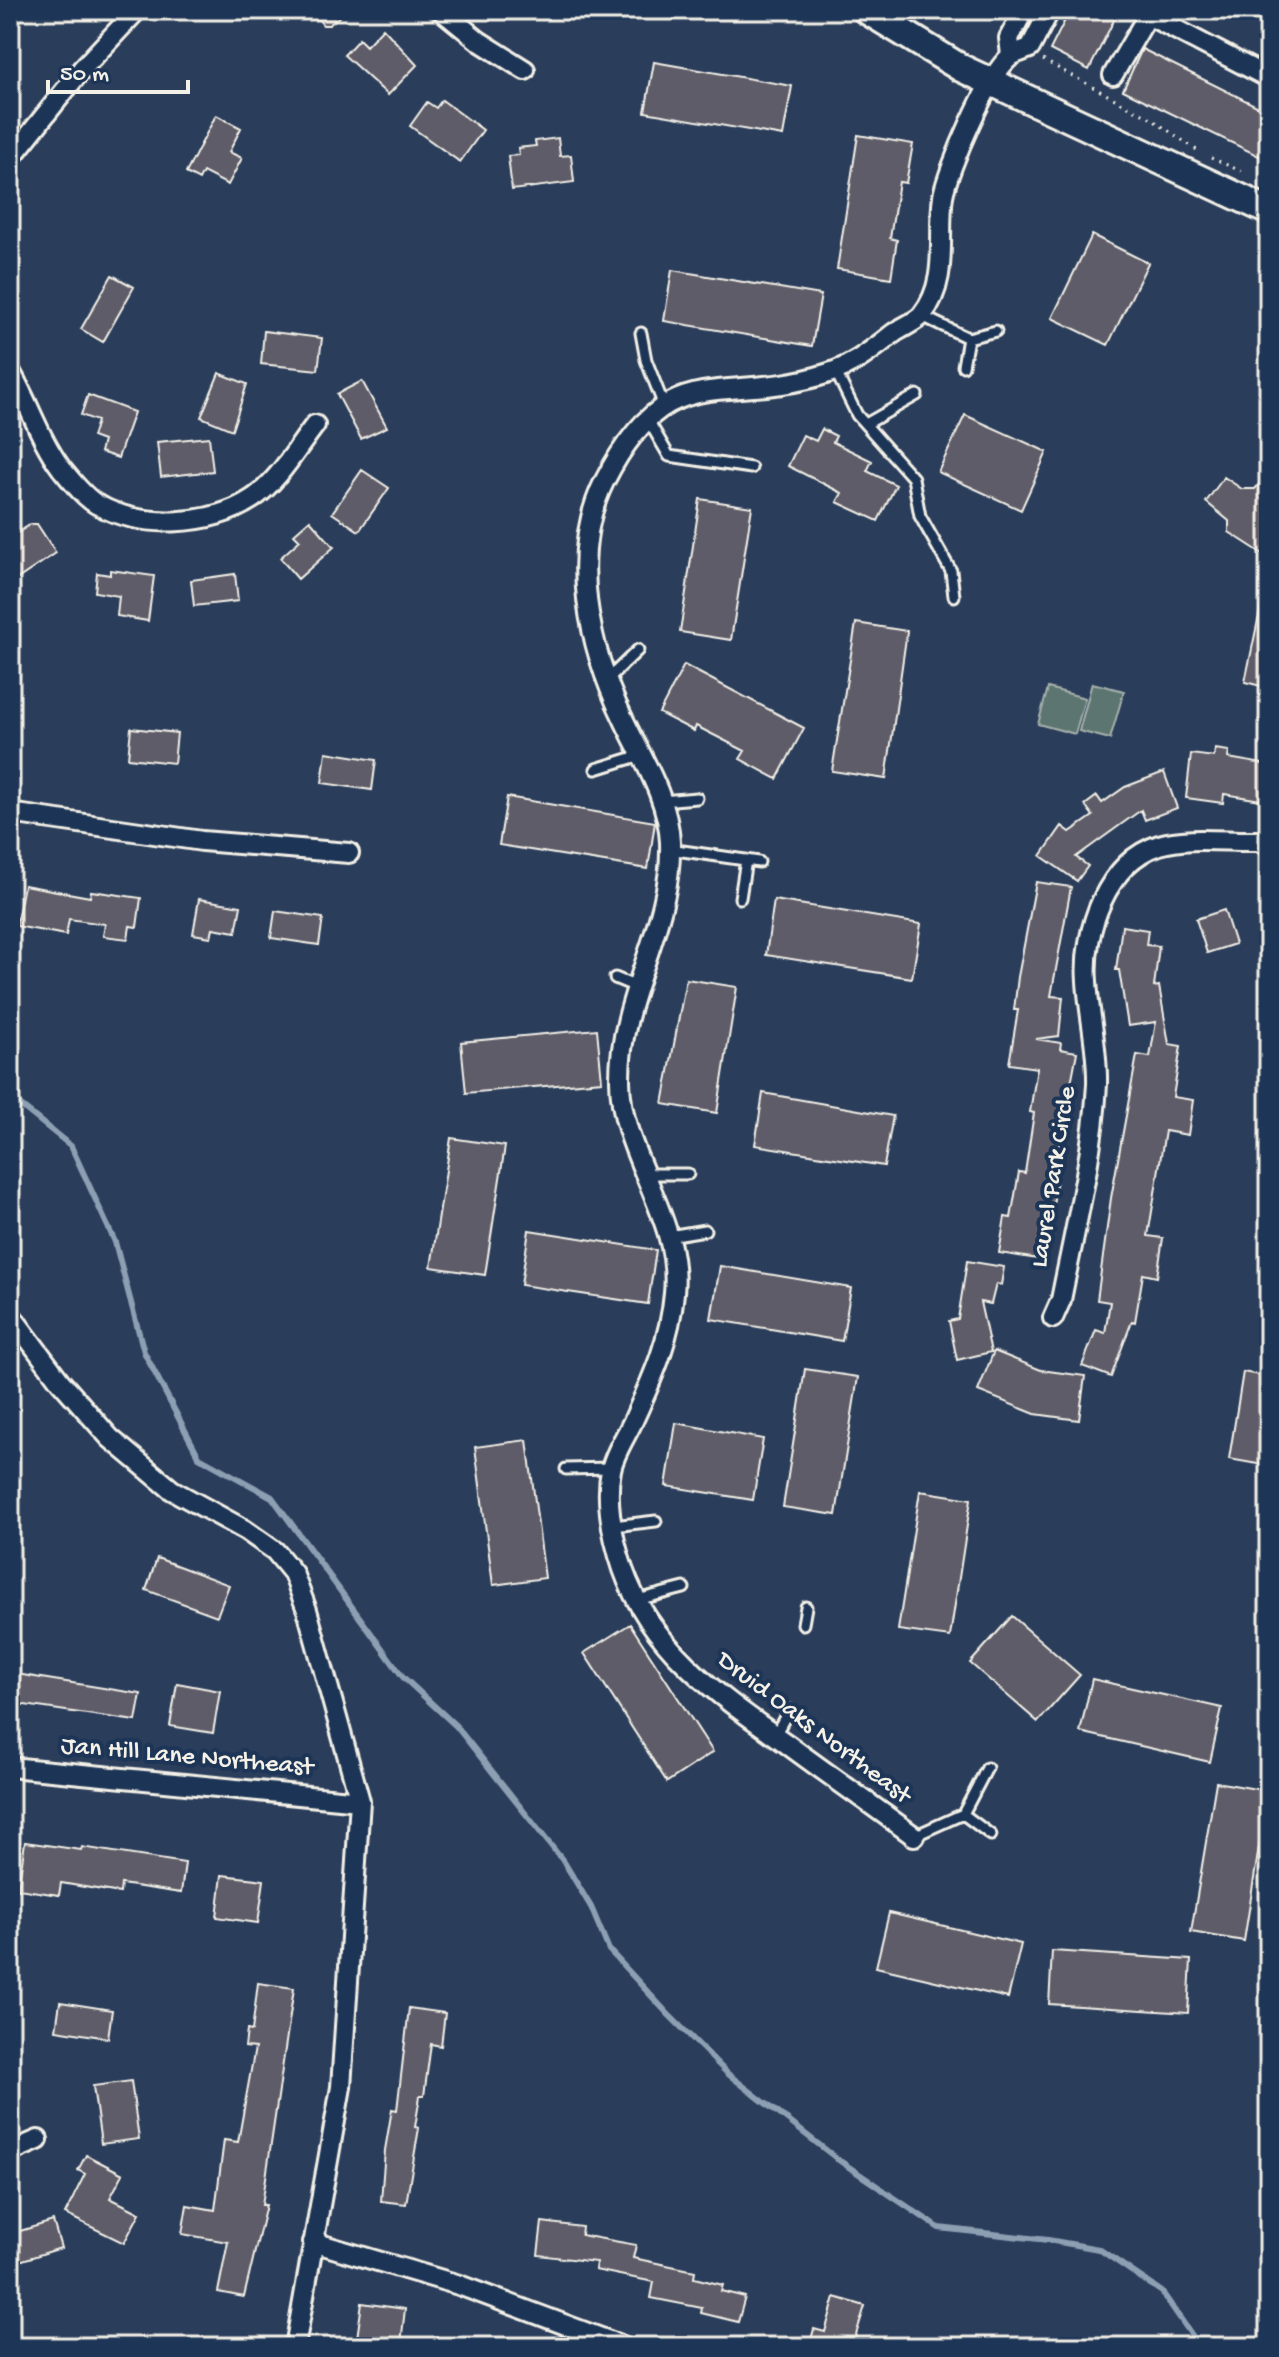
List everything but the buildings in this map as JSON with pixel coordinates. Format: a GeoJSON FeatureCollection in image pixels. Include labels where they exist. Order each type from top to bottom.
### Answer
{"type":"FeatureCollection","features":[{"type":"Feature","properties":{"kind":"main road"},"geometry":{"type":"LineString","coordinates":[[866,10],[931,53],[989,82],[1269,211]]}},
{"type":"Feature","properties":{"kind":"street"},"geometry":{"type":"LineString","coordinates":[[10,159],[82,69],[137,10]]}},
{"type":"Feature","properties":{"kind":"street"},"geometry":{"type":"LineString","coordinates":[[441,10],[479,41],[525,70]]}},
{"type":"Feature","properties":{"kind":"street"},"geometry":{"type":"LineString","coordinates":[[1011,55],[1009,38],[1024,10]]}},
{"type":"Feature","properties":{"kind":"street"},"geometry":{"type":"LineString","coordinates":[[922,316],[941,272],[943,194],[989,82],[1011,55],[1030,48],[1050,10]]}},
{"type":"Feature","properties":{"kind":"street"},"geometry":{"type":"LineString","coordinates":[[1113,75],[1150,12],[1269,78]]}},
{"type":"Feature","properties":{"kind":"street","name":"Druid Oaks Northeast"},"geometry":{"type":"LineString","coordinates":[[914,1836],[705,1685],[667,1646],[637,1600],[623,1569],[613,1526],[611,1468],[665,1352],[674,1295],[676,1254],[626,1120],[619,1079],[634,986],[654,936],[668,888],[669,849],[660,801],[595,652],[587,597],[588,525],[605,481],[646,417],[664,406],[719,387],[772,384],[835,370],[868,356],[897,331],[922,316]]}},
{"type":"Feature","properties":{"kind":"street"},"geometry":{"type":"LineString","coordinates":[[10,371],[44,442],[63,469],[97,506],[136,519],[180,521],[214,515],[253,499],[315,425]]}},
{"type":"Feature","properties":{"kind":"street"},"geometry":{"type":"LineString","coordinates":[[10,813],[202,841],[349,853]]}},
{"type":"Feature","properties":{"kind":"street","name":"Laurel Park Circle"},"geometry":{"type":"LineString","coordinates":[[1053,1318],[1061,1300],[1095,1120],[1097,1079],[1086,978],[1087,946],[1100,904],[1123,868],[1159,845],[1257,841],[1269,844]]}},
{"type":"Feature","properties":{"kind":"street"},"geometry":{"type":"LineString","coordinates":[[10,1314],[60,1381],[110,1438],[172,1490],[245,1530],[275,1551],[293,1573],[307,1610],[360,1801],[341,2087],[295,2347]]}},
{"type":"Feature","properties":{"kind":"street","name":"Jan Hill Lane Northeast"},"geometry":{"type":"LineString","coordinates":[[10,1767],[360,1801]]}},
{"type":"Feature","properties":{"kind":"street"},"geometry":{"type":"LineString","coordinates":[[10,2152],[38,2140]]}},
{"type":"Feature","properties":{"kind":"street"},"geometry":{"type":"LineString","coordinates":[[313,2242],[459,2285],[617,2345]]}},
{"type":"Feature","properties":{"kind":"lane"},"geometry":{"type":"LineString","coordinates":[[922,316],[968,338],[996,331]]}},
{"type":"Feature","properties":{"kind":"lane"},"geometry":{"type":"LineString","coordinates":[[641,333],[646,360],[664,406]]}},
{"type":"Feature","properties":{"kind":"lane"},"geometry":{"type":"LineString","coordinates":[[963,366],[968,338]]}},
{"type":"Feature","properties":{"kind":"lane"},"geometry":{"type":"LineString","coordinates":[[835,370],[857,415],[913,478],[920,516],[951,571],[954,596]]}},
{"type":"Feature","properties":{"kind":"lane"},"geometry":{"type":"LineString","coordinates":[[866,424],[917,395]]}},
{"type":"Feature","properties":{"kind":"lane"},"geometry":{"type":"LineString","coordinates":[[646,417],[669,456],[751,468]]}},
{"type":"Feature","properties":{"kind":"lane"},"geometry":{"type":"LineString","coordinates":[[607,680],[638,650]]}},
{"type":"Feature","properties":{"kind":"lane"},"geometry":{"type":"LineString","coordinates":[[596,769],[641,755]]}},
{"type":"Feature","properties":{"kind":"lane"},"geometry":{"type":"LineString","coordinates":[[660,801],[697,798]]}},
{"type":"Feature","properties":{"kind":"lane"},"geometry":{"type":"LineString","coordinates":[[669,849],[759,862]]}},
{"type":"Feature","properties":{"kind":"lane"},"geometry":{"type":"LineString","coordinates":[[740,898],[746,860]]}},
{"type":"Feature","properties":{"kind":"lane"},"geometry":{"type":"LineString","coordinates":[[615,978],[634,986]]}},
{"type":"Feature","properties":{"kind":"lane"},"geometry":{"type":"LineString","coordinates":[[646,1174],[688,1174]]}},
{"type":"Feature","properties":{"kind":"lane"},"geometry":{"type":"LineString","coordinates":[[669,1236],[705,1230]]}},
{"type":"Feature","properties":{"kind":"lane"},"geometry":{"type":"LineString","coordinates":[[566,1469],[611,1468]]}},
{"type":"Feature","properties":{"kind":"lane"},"geometry":{"type":"LineString","coordinates":[[613,1526],[656,1521]]}},
{"type":"Feature","properties":{"kind":"lane"},"geometry":{"type":"LineString","coordinates":[[637,1600],[684,1588]]}},
{"type":"Feature","properties":{"kind":"lane"},"geometry":{"type":"LineString","coordinates":[[803,1624],[806,1607]]}},
{"type":"Feature","properties":{"kind":"lane"},"geometry":{"type":"LineString","coordinates":[[775,1735],[789,1710]]}},
{"type":"Feature","properties":{"kind":"lane"},"geometry":{"type":"LineString","coordinates":[[914,1836],[963,1814],[987,1768]]}},
{"type":"Feature","properties":{"kind":"lane"},"geometry":{"type":"LineString","coordinates":[[963,1814],[991,1835]]}},
{"type":"Feature","properties":{"kind":"path"},"geometry":{"type":"LineString","coordinates":[[1040,49],[1043,61],[1150,118],[1200,153],[1242,172]]}},
{"type":"Feature","properties":{"kind":"green space"},"geometry":{"type":"Polygon","coordinates":[[[1092,683],[1124,691],[1110,739],[1079,731],[1092,683]]]}},
{"type":"Feature","properties":{"kind":"green space"},"geometry":{"type":"Polygon","coordinates":[[[1048,688],[1085,698],[1075,734],[1038,724],[1048,688]]]}},
{"type":"Feature","properties":{"kind":"waterway"},"geometry":{"type":"LineString","coordinates":[[10,1097],[71,1146],[115,1242],[144,1352],[199,1457],[272,1497],[403,1677],[456,1726],[564,1862],[591,1907],[609,1950],[668,2014],[728,2074],[840,2161],[939,2228],[1099,2249],[1162,2292],[1200,2347]]}}]}
